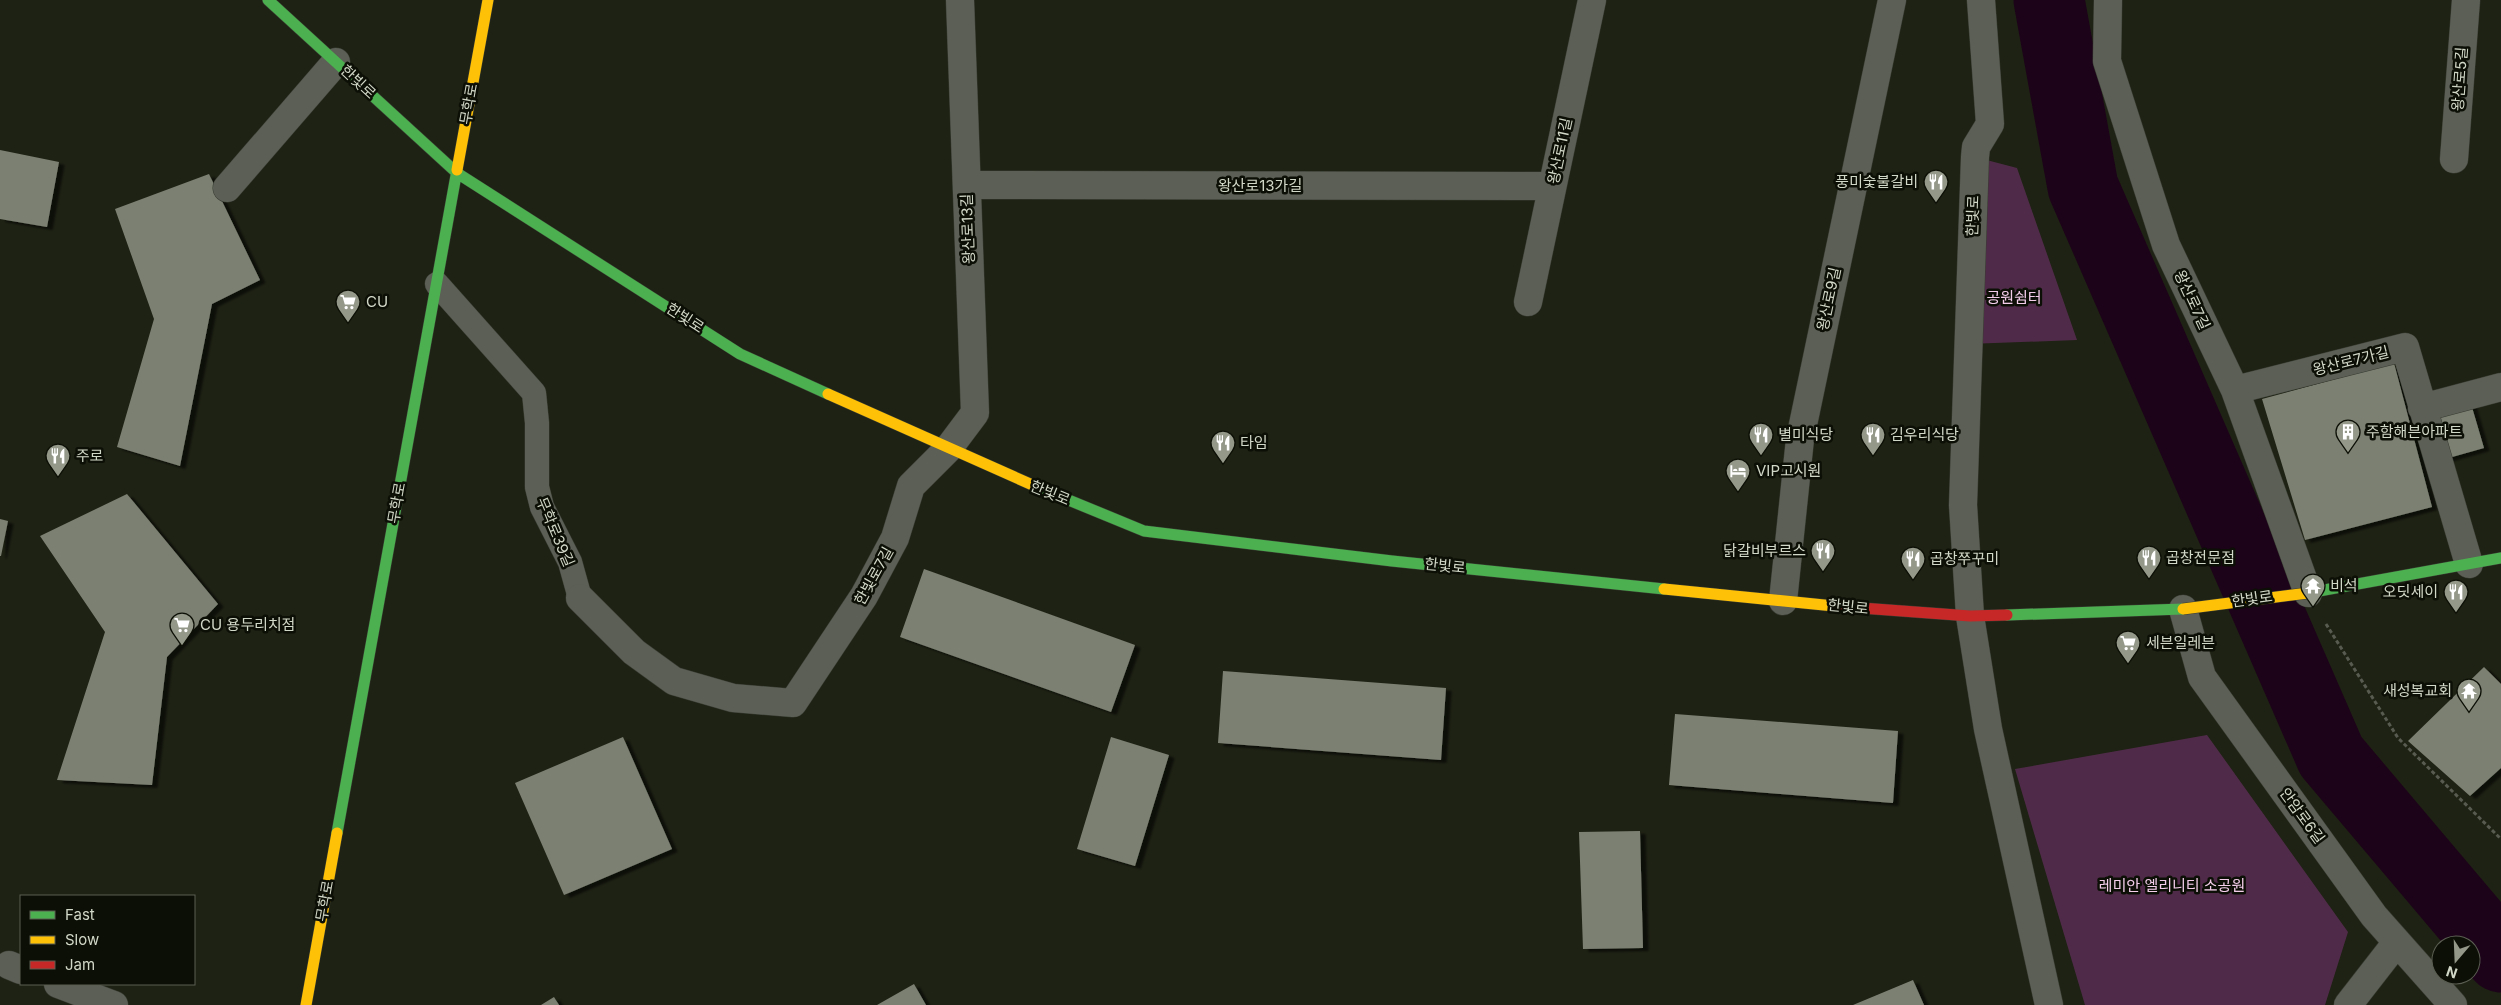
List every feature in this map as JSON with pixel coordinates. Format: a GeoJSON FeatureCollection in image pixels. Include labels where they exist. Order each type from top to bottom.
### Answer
{"type":"FeatureCollection","features":[{"type":"Feature","properties":{"kind":"street","name":"한빛로"},"geometry":{"type":"LineString","coordinates":[[268,0],[457,172],[740,354],[948,449],[1144,531],[1392,561],[1879,610],[1970,616],[2183,609],[2308,593],[2501,558]]}},
{"type":"Feature","properties":{"kind":"street","name":"무학로"},"geometry":{"type":"LineString","coordinates":[[306,1005],[488,0]]}},
{"type":"Feature","properties":{"kind":"street","name":"왕산로13길"},"geometry":{"type":"LineString","coordinates":[[948,449],[975,413],[960,0]]}},
{"type":"Feature","properties":{"kind":"street","name":"왕산로11길"},"geometry":{"type":"LineString","coordinates":[[1528,302],[1592,0]]}},
{"type":"Feature","properties":{"kind":"street","name":"왕산로9길"},"geometry":{"type":"LineString","coordinates":[[1783,600],[1800,439],[1892,0]]}},
{"type":"Feature","properties":{"kind":"street","name":"한빛로"},"geometry":{"type":"LineString","coordinates":[[1981,0],[1990,124],[1976,147],[1975,157],[1963,506],[1970,616],[1988,729],[2049,1005]]}},
{"type":"Feature","properties":{"kind":"street","name":"왕산로7길"},"geometry":{"type":"LineString","coordinates":[[2108,0],[2107,61],[2163,236],[2235,390],[2308,593]]}},
{"type":"Feature","properties":{"kind":"street","name":"왕산로5길"},"geometry":{"type":"LineString","coordinates":[[2454,158],[2466,0]]}},
{"type":"Feature","properties":{"kind":"street"},"geometry":{"type":"LineString","coordinates":[[227,188],[336,62]]}},
{"type":"Feature","properties":{"kind":"street","name":"왕산로13가길"},"geometry":{"type":"LineString","coordinates":[[967,185],[1552,186]]}},
{"type":"Feature","properties":{"kind":"street","name":"왕산로7가길"},"geometry":{"type":"LineString","coordinates":[[2235,390],[2405,347],[2469,564]]}},
{"type":"Feature","properties":{"kind":"street"},"geometry":{"type":"LineString","coordinates":[[2422,408],[2501,387]]}},
{"type":"Feature","properties":{"kind":"street","name":"한빛로7길"},"geometry":{"type":"LineString","coordinates":[[793,703],[868,588],[895,538],[911,486],[948,449]]}},
{"type":"Feature","properties":{"kind":"street","name":"무학로39길"},"geometry":{"type":"LineString","coordinates":[[580,598],[634,652],[674,681],[733,698],[793,703]]}},
{"type":"Feature","properties":{"kind":"street","name":"안암로6길"},"geometry":{"type":"LineString","coordinates":[[2183,609],[2202,677],[2374,916],[2453,1005]]}},
{"type":"Feature","properties":{"kind":"street"},"geometry":{"type":"LineString","coordinates":[[2348,1005],[2397,942]]}},
{"type":"Feature","properties":{"kind":"street"},"geometry":{"type":"LineString","coordinates":[[61,985],[114,1005]]}},
{"type":"Feature","properties":{"kind":"lane","name":"무학로39길"},"geometry":{"type":"LineString","coordinates":[[437,284],[534,393],[537,423],[537,487],[542,507],[570,562],[580,598]]}},
{"type":"Feature","properties":{"kind":"green space","name":"공원쉼터"},"geometry":{"type":"Polygon","coordinates":[[[1975,157],[2017,168],[2077,340],[1968,344],[1975,157]]]}},
{"type":"Feature","properties":{"kind":"green space"},"geometry":{"type":"Polygon","coordinates":[[[2291,545],[2308,593],[2282,595],[2266,555],[2291,545]]]}},
{"type":"Feature","properties":{"kind":"green space","name":"레미안 엘리니티 소공원"},"geometry":{"type":"Polygon","coordinates":[[[2207,735],[2348,932],[2325,1005],[2085,1005],[2015,769],[2207,735]]]}},
{"type":"Feature","properties":{"kind":"building"},"geometry":{"type":"Polygon","coordinates":[[[0,150],[59,162],[47,227],[0,219],[0,150]]]}},
{"type":"Feature","properties":{"kind":"building"},"geometry":{"type":"Polygon","coordinates":[[[209,174],[260,280],[212,304],[180,466],[117,447],[154,319],[115,209],[209,174]]]}},
{"type":"Feature","properties":{"kind":"building","name":"주함해븐아파트"},"geometry":{"type":"Polygon","coordinates":[[[2394,363],[2432,507],[2305,540],[2262,399],[2394,363]]]}},
{"type":"Feature","properties":{"kind":"building"},"geometry":{"type":"Polygon","coordinates":[[[2469,397],[2484,448],[2438,461],[2424,409],[2469,397]]]}},
{"type":"Feature","properties":{"kind":"building"},"geometry":{"type":"Polygon","coordinates":[[[127,494],[218,604],[167,657],[152,785],[57,780],[105,632],[40,536],[127,494]]]}},
{"type":"Feature","properties":{"kind":"building"},"geometry":{"type":"Polygon","coordinates":[[[0,519],[8,521],[1,556],[0,556],[0,519]]]}},
{"type":"Feature","properties":{"kind":"building"},"geometry":{"type":"Polygon","coordinates":[[[924,569],[1135,645],[1111,712],[900,637],[924,569]]]}},
{"type":"Feature","properties":{"kind":"building","name":"새성복교회"},"geometry":{"type":"Polygon","coordinates":[[[2484,667],[2501,684],[2501,768],[2470,796],[2408,741],[2484,667]]]}},
{"type":"Feature","properties":{"kind":"building"},"geometry":{"type":"Polygon","coordinates":[[[1223,671],[1446,688],[1441,760],[1218,743],[1223,671]]]}},
{"type":"Feature","properties":{"kind":"building"},"geometry":{"type":"Polygon","coordinates":[[[1675,714],[1898,731],[1893,803],[1669,785],[1675,714]]]}},
{"type":"Feature","properties":{"kind":"building"},"geometry":{"type":"Polygon","coordinates":[[[623,737],[672,849],[564,895],[515,783],[623,737]]]}},
{"type":"Feature","properties":{"kind":"building"},"geometry":{"type":"Polygon","coordinates":[[[1111,737],[1169,755],[1135,866],[1077,849],[1111,737]]]}},
{"type":"Feature","properties":{"kind":"building"},"geometry":{"type":"Polygon","coordinates":[[[1640,831],[1643,948],[1583,949],[1579,832],[1640,831]]]}},
{"type":"Feature","properties":{"kind":"building"},"geometry":{"type":"Polygon","coordinates":[[[1913,980],[1924,1005],[1853,1005],[1913,980]]]}},
{"type":"Feature","properties":{"kind":"building"},"geometry":{"type":"Polygon","coordinates":[[[914,984],[926,1005],[877,1005],[914,984]]]}},
{"type":"Feature","properties":{"kind":"building"},"geometry":{"type":"Polygon","coordinates":[[[554,997],[559,1005],[541,1005],[554,997]]]}},
{"type":"Feature","properties":{"kind":"waterway"},"geometry":{"type":"LineString","coordinates":[[2049,0],[2083,187],[2331,756],[2501,957]]}},
{"type":"Feature","properties":{"kind":"traffic: fast"},"geometry":{"type":"LineString","coordinates":[[268,0],[457,173],[740,354],[828,394]]}},
{"type":"Feature","properties":{"kind":"traffic: fast"},"geometry":{"type":"LineString","coordinates":[[337,833],[457,170]]}},
{"type":"Feature","properties":{"kind":"traffic: fast"},"geometry":{"type":"LineString","coordinates":[[1037,487],[1144,531],[1392,561],[1664,589]]}},
{"type":"Feature","properties":{"kind":"traffic: fast"},"geometry":{"type":"LineString","coordinates":[[2308,593],[2501,558]]}},
{"type":"Feature","properties":{"kind":"traffic: fast"},"geometry":{"type":"LineString","coordinates":[[2007,615],[2183,609]]}},
{"type":"Feature","properties":{"kind":"traffic: slow"},"geometry":{"type":"LineString","coordinates":[[457,170],[488,0]]}},
{"type":"Feature","properties":{"kind":"traffic: slow"},"geometry":{"type":"LineString","coordinates":[[828,394],[1037,487]]}},
{"type":"Feature","properties":{"kind":"traffic: slow"},"geometry":{"type":"LineString","coordinates":[[1664,589],[1834,606]]}},
{"type":"Feature","properties":{"kind":"traffic: slow"},"geometry":{"type":"LineString","coordinates":[[2183,609],[2308,593]]}},
{"type":"Feature","properties":{"kind":"traffic: slow"},"geometry":{"type":"LineString","coordinates":[[306,1005],[337,833]]}},
{"type":"Feature","properties":{"kind":"traffic: jam"},"geometry":{"type":"LineString","coordinates":[[1834,606],[1970,616],[2007,615]]}},
{"type":"Feature","properties":{"kind":"place","name":"풍미숯불갈비"},"geometry":{"type":"Point","coordinates":[1936,203]}},
{"type":"Feature","properties":{"kind":"place","name":"CU"},"geometry":{"type":"Point","coordinates":[348,323]}},
{"type":"Feature","properties":{"kind":"place","name":"주함해븐아파트"},"geometry":{"type":"Point","coordinates":[2348,453]}},
{"type":"Feature","properties":{"kind":"place","name":"별미식당"},"geometry":{"type":"Point","coordinates":[1761,456]}},
{"type":"Feature","properties":{"kind":"place","name":"김우리식당"},"geometry":{"type":"Point","coordinates":[1873,456]}},
{"type":"Feature","properties":{"kind":"place","name":"타임"},"geometry":{"type":"Point","coordinates":[1223,464]}},
{"type":"Feature","properties":{"kind":"place","name":"주로"},"geometry":{"type":"Point","coordinates":[58,477]}},
{"type":"Feature","properties":{"kind":"place","name":"VIP고시원"},"geometry":{"type":"Point","coordinates":[1738,492]}},
{"type":"Feature","properties":{"kind":"place","name":"닭갈비부르스"},"geometry":{"type":"Point","coordinates":[1823,572]}},
{"type":"Feature","properties":{"kind":"place","name":"곱창전문점"},"geometry":{"type":"Point","coordinates":[2149,579]}},
{"type":"Feature","properties":{"kind":"place","name":"곱창쭈꾸미"},"geometry":{"type":"Point","coordinates":[1913,580]}},
{"type":"Feature","properties":{"kind":"place","name":"비석"},"geometry":{"type":"Point","coordinates":[2313,607]}},
{"type":"Feature","properties":{"kind":"place","name":"오딧세이"},"geometry":{"type":"Point","coordinates":[2456,613]}},
{"type":"Feature","properties":{"kind":"place","name":"CU 용두리치점"},"geometry":{"type":"Point","coordinates":[182,646]}},
{"type":"Feature","properties":{"kind":"place","name":"세븐일레븐"},"geometry":{"type":"Point","coordinates":[2128,664]}},
{"type":"Feature","properties":{"kind":"place","name":"새성복교회"},"geometry":{"type":"Point","coordinates":[2469,712]}}]}
